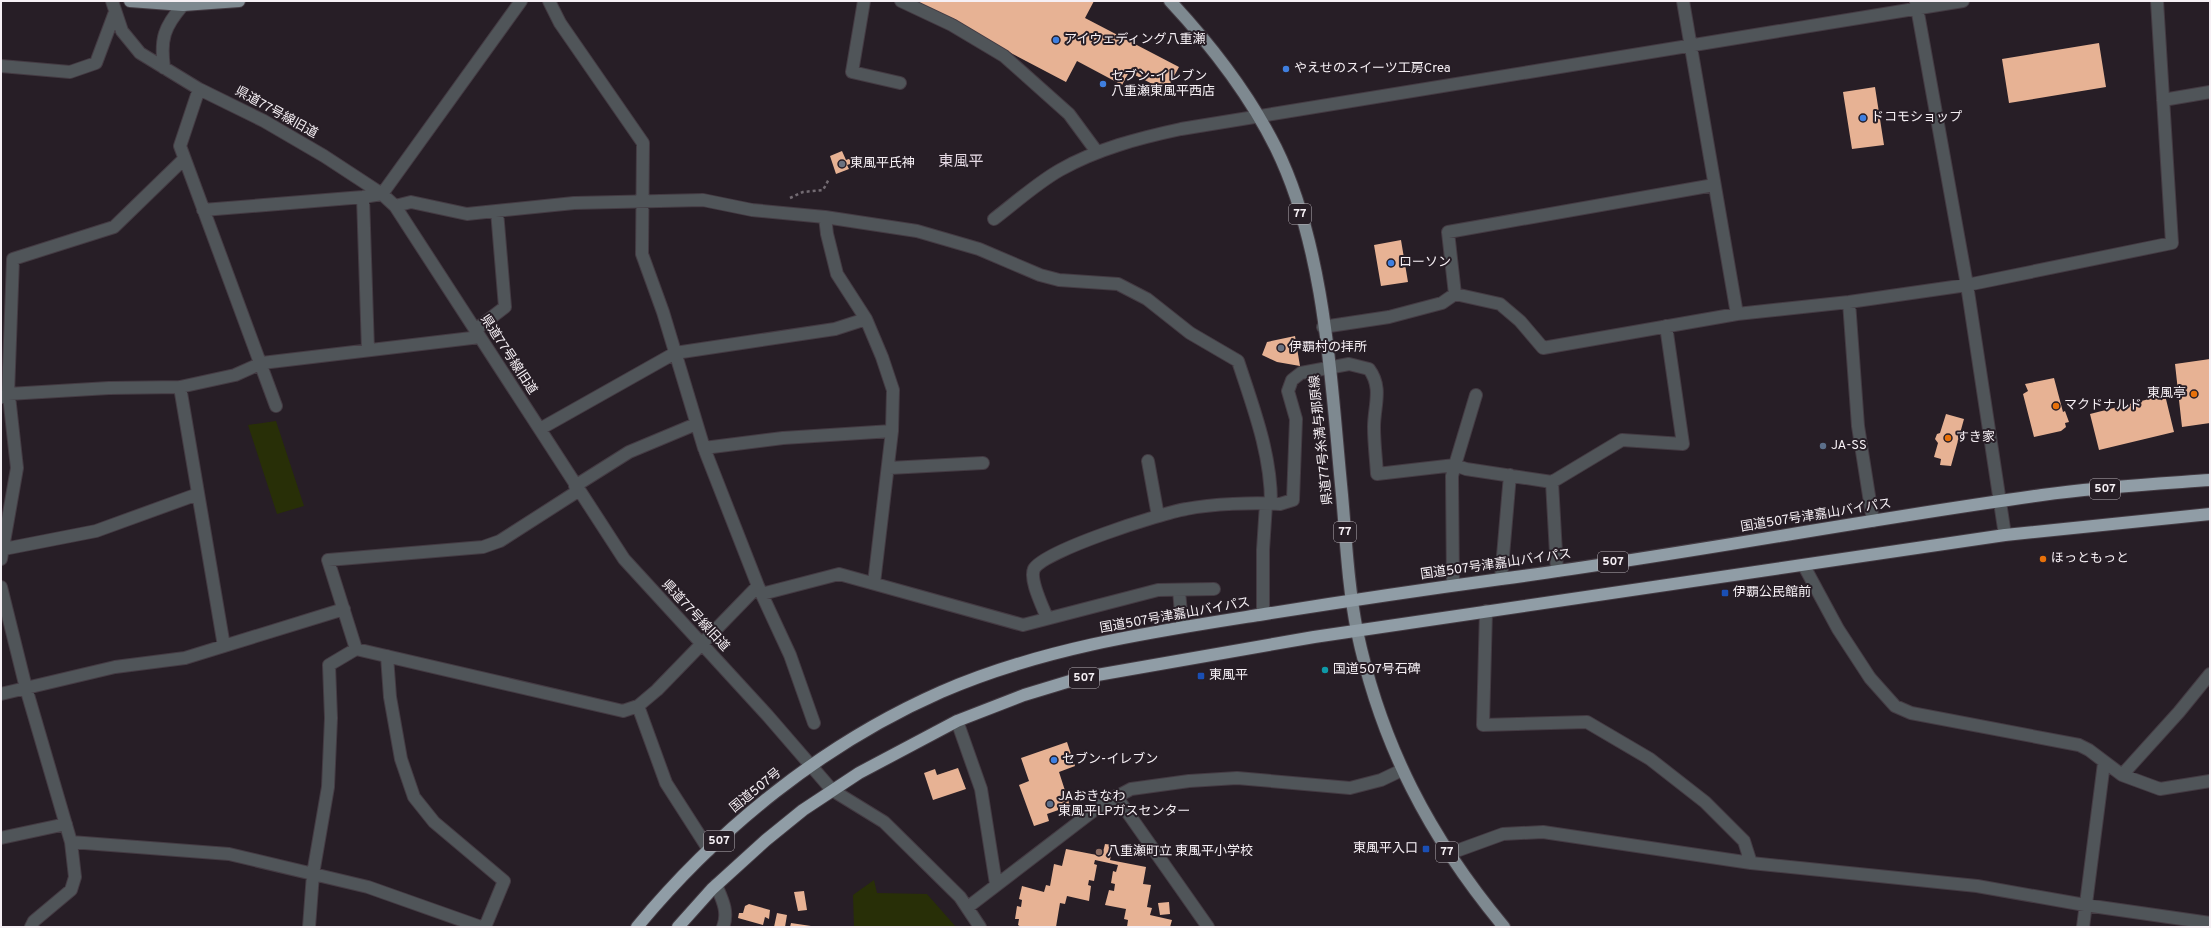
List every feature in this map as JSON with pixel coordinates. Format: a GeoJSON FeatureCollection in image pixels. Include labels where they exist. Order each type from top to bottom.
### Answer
{"type":"FeatureCollection","features":[{"type":"Feature","properties":{"kind":"highway","name":"国道507号津嘉山バイパス"},"geometry":{"type":"LineString","coordinates":[[810,765],[894,716],[942,692],[1026,660],[1182,626],[1453,585],[1557,571],[2047,494],[2210,480]]}},
{"type":"Feature","properties":{"kind":"highway","name":"507"},"geometry":{"type":"LineString","coordinates":[[678,927],[716,885],[766,840],[832,790],[886,757],[957,721],[1024,695],[1080,678],[1139,666],[1486,611],[1804,566],[2005,535],[2210,514]]}},
{"type":"Feature","properties":{"kind":"highway","name":"国道507号"},"geometry":{"type":"LineString","coordinates":[[637,927],[683,874],[746,816],[810,765]]}},
{"type":"Feature","properties":{"kind":"main road"},"geometry":{"type":"LineString","coordinates":[[130,1],[183,5],[239,1]]}},
{"type":"Feature","properties":{"kind":"main road","name":"県道77号糸満与那原線"},"geometry":{"type":"LineString","coordinates":[[1170,1],[1230,72],[1276,149],[1288,177],[1306,231],[1317,280],[1329,368],[1348,568],[1358,631],[1369,677],[1402,770],[1434,831],[1476,894],[1504,927]]}},
{"type":"Feature","properties":{"kind":"street"},"geometry":{"type":"LineString","coordinates":[[203,210],[363,197],[382,194],[521,1]]}},
{"type":"Feature","properties":{"kind":"street"},"geometry":{"type":"LineString","coordinates":[[549,1],[560,23],[643,143],[644,203],[642,254],[663,312],[704,448],[760,590],[790,655],[814,723]]}},
{"type":"Feature","properties":{"kind":"street"},"geometry":{"type":"LineString","coordinates":[[864,1],[852,72],[900,83]]}},
{"type":"Feature","properties":{"kind":"street"},"geometry":{"type":"LineString","coordinates":[[901,1],[952,25],[1004,56],[1069,114],[1098,152]]}},
{"type":"Feature","properties":{"kind":"street"},"geometry":{"type":"LineString","coordinates":[[1683,1],[1692,45],[1714,185],[1737,314]]}},
{"type":"Feature","properties":{"kind":"street"},"geometry":{"type":"LineString","coordinates":[[994,219],[1059,170],[1098,152],[1167,132],[1257,115],[1692,45],[1917,5],[1963,1]]}},
{"type":"Feature","properties":{"kind":"street"},"geometry":{"type":"LineString","coordinates":[[1323,327],[1389,317],[1442,303],[1455,294],[1500,304],[1520,321],[1543,348],[1737,314],[1849,302],[1967,285],[2172,244],[2157,1]]}},
{"type":"Feature","properties":{"kind":"street"},"geometry":{"type":"LineString","coordinates":[[164,68],[161,50],[164,33],[170,20],[183,5]]}},
{"type":"Feature","properties":{"kind":"street"},"geometry":{"type":"LineString","coordinates":[[1917,5],[1967,285],[2005,535]]}},
{"type":"Feature","properties":{"kind":"street"},"geometry":{"type":"LineString","coordinates":[[1,66],[70,72],[96,62],[113,7]]}},
{"type":"Feature","properties":{"kind":"street","name":"県道77号線旧道"},"geometry":{"type":"LineString","coordinates":[[113,7],[122,31],[128,41],[140,53],[199,89],[271,125],[324,156],[382,194],[395,206],[540,429],[577,489],[624,559],[832,790],[884,822],[968,907],[980,927]]}},
{"type":"Feature","properties":{"kind":"street"},"geometry":{"type":"LineString","coordinates":[[199,89],[180,146],[262,363],[276,406]]}},
{"type":"Feature","properties":{"kind":"street"},"geometry":{"type":"LineString","coordinates":[[2163,100],[2210,92]]}},
{"type":"Feature","properties":{"kind":"street"},"geometry":{"type":"LineString","coordinates":[[184,159],[114,227],[13,259],[8,394],[109,388],[180,387],[235,375],[262,363],[368,350],[477,333],[505,307],[497,211]]}},
{"type":"Feature","properties":{"kind":"street"},"geometry":{"type":"LineString","coordinates":[[1455,294],[1448,232],[1714,185]]}},
{"type":"Feature","properties":{"kind":"street"},"geometry":{"type":"LineString","coordinates":[[363,197],[368,350]]}},
{"type":"Feature","properties":{"kind":"street"},"geometry":{"type":"LineString","coordinates":[[395,206],[411,202],[467,214],[574,203],[644,203],[703,200],[752,210],[767,210],[825,216],[917,231],[979,249],[1040,275],[1059,280],[1118,284],[1146,299],[1190,332],[1238,360],[1264,439],[1271,485],[1263,550],[1264,614]]}},
{"type":"Feature","properties":{"kind":"street"},"geometry":{"type":"LineString","coordinates":[[825,216],[827,234],[837,274],[866,319],[882,357],[893,390],[889,468],[874,583]]}},
{"type":"Feature","properties":{"kind":"street"},"geometry":{"type":"LineString","coordinates":[[1849,302],[1858,426],[1873,521]]}},
{"type":"Feature","properties":{"kind":"street"},"geometry":{"type":"LineString","coordinates":[[540,429],[675,353],[835,329],[866,319]]}},
{"type":"Feature","properties":{"kind":"street"},"geometry":{"type":"LineString","coordinates":[[1047,618],[1034,582],[1034,570],[1040,562],[1085,541],[1158,516],[1187,509],[1268,503],[1280,504],[1293,500],[1296,419],[1288,391],[1292,380],[1301,373],[1349,364],[1369,369],[1377,384],[1377,404],[1374,424],[1377,474],[1456,465],[1466,469],[1552,482],[1622,440],[1683,444],[1666,326]]}},
{"type":"Feature","properties":{"kind":"street"},"geometry":{"type":"LineString","coordinates":[[180,387],[224,646]]}},
{"type":"Feature","properties":{"kind":"street"},"geometry":{"type":"LineString","coordinates":[[1453,585],[1452,476],[1476,395]]}},
{"type":"Feature","properties":{"kind":"street"},"geometry":{"type":"LineString","coordinates":[[1,396],[9,396],[17,468],[2,554],[96,531],[198,494]]}},
{"type":"Feature","properties":{"kind":"street"},"geometry":{"type":"LineString","coordinates":[[356,649],[328,560],[483,547],[500,541],[629,452],[696,424]]}},
{"type":"Feature","properties":{"kind":"street"},"geometry":{"type":"LineString","coordinates":[[704,448],[783,438],[892,431]]}},
{"type":"Feature","properties":{"kind":"street"},"geometry":{"type":"LineString","coordinates":[[1148,461],[1158,516]]}},
{"type":"Feature","properties":{"kind":"street"},"geometry":{"type":"LineString","coordinates":[[889,468],[983,463]]}},
{"type":"Feature","properties":{"kind":"street"},"geometry":{"type":"LineString","coordinates":[[1501,579],[1510,475]]}},
{"type":"Feature","properties":{"kind":"street"},"geometry":{"type":"LineString","coordinates":[[1552,482],[1557,571]]}},
{"type":"Feature","properties":{"kind":"street"},"geometry":{"type":"LineString","coordinates":[[1804,566],[1838,629],[1870,678],[1895,706],[1911,713],[2079,745],[2089,750],[2122,775],[2160,789],[2210,781]]}},
{"type":"Feature","properties":{"kind":"street"},"geometry":{"type":"LineString","coordinates":[[309,927],[313,874],[328,787],[331,718],[329,665],[356,649],[623,711],[638,706],[760,590],[839,574],[1023,625],[1158,590],[1214,589]]}},
{"type":"Feature","properties":{"kind":"street"},"geometry":{"type":"LineString","coordinates":[[1,587],[26,688],[71,842],[75,877],[71,890],[34,921],[31,927]]}},
{"type":"Feature","properties":{"kind":"street"},"geometry":{"type":"LineString","coordinates":[[1179,590],[1182,626]]}},
{"type":"Feature","properties":{"kind":"street"},"geometry":{"type":"LineString","coordinates":[[1,694],[115,667],[185,658],[344,609]]}},
{"type":"Feature","properties":{"kind":"street"},"geometry":{"type":"LineString","coordinates":[[1486,611],[1482,724],[1587,722],[1650,759],[1705,802],[1744,841],[1751,863]]}},
{"type":"Feature","properties":{"kind":"street"},"geometry":{"type":"LineString","coordinates":[[387,656],[390,697],[401,759],[414,797],[434,822],[504,881],[485,927]]}},
{"type":"Feature","properties":{"kind":"street"},"geometry":{"type":"LineString","coordinates":[[2122,775],[2179,712],[2210,674]]}},
{"type":"Feature","properties":{"kind":"street"},"geometry":{"type":"LineString","coordinates":[[638,706],[666,783],[710,850]]}},
{"type":"Feature","properties":{"kind":"street"},"geometry":{"type":"LineString","coordinates":[[957,721],[981,789],[987,814],[996,884]]}},
{"type":"Feature","properties":{"kind":"street"},"geometry":{"type":"LineString","coordinates":[[2083,927],[2084,905],[2104,762]]}},
{"type":"Feature","properties":{"kind":"street"},"geometry":{"type":"LineString","coordinates":[[968,907],[996,884],[1101,805],[1131,789],[1189,781],[1237,778],[1350,788],[1381,780],[1402,770]]}},
{"type":"Feature","properties":{"kind":"street"},"geometry":{"type":"LineString","coordinates":[[1116,796],[1208,927]]}},
{"type":"Feature","properties":{"kind":"street"},"geometry":{"type":"LineString","coordinates":[[1,838],[66,824]]}},
{"type":"Feature","properties":{"kind":"street"},"geometry":{"type":"LineString","coordinates":[[1448,854],[1503,834],[1543,832],[1751,863],[1977,886],[2084,905],[2210,923]]}},
{"type":"Feature","properties":{"kind":"street"},"geometry":{"type":"LineString","coordinates":[[71,842],[229,854],[368,887],[481,927]]}},
{"type":"Feature","properties":{"kind":"street"},"geometry":{"type":"LineString","coordinates":[[716,885],[723,901],[726,918],[723,927]]}},
{"type":"Feature","properties":{"kind":"path"},"geometry":{"type":"LineString","coordinates":[[767,210],[803,192],[823,190],[830,179]]}},
{"type":"Feature","properties":{"kind":"green space"},"geometry":{"type":"Polygon","coordinates":[[[276,421],[304,506],[277,514],[248,425],[276,421]]]}},
{"type":"Feature","properties":{"kind":"green space"},"geometry":{"type":"Polygon","coordinates":[[[874,880],[877,893],[927,894],[956,927],[854,927],[853,895],[874,880]]]}},
{"type":"Feature","properties":{"kind":"building","name":"アイウェディング八重瀬"},"geometry":{"type":"Polygon","coordinates":[[[912,1],[1094,1],[1085,18],[1179,67],[1166,91],[1129,72],[1122,85],[1077,61],[1066,82],[912,1]]]}},
{"type":"Feature","properties":{"kind":"building"},"geometry":{"type":"Polygon","coordinates":[[[2099,43],[2106,87],[2009,103],[2002,59],[2099,43]]]}},
{"type":"Feature","properties":{"kind":"building","name":"ドコモショップ"},"geometry":{"type":"Polygon","coordinates":[[[1875,87],[1884,145],[1852,149],[1843,92],[1875,87]]]}},
{"type":"Feature","properties":{"kind":"building","name":"東風平氏神"},"geometry":{"type":"Polygon","coordinates":[[[842,151],[846,160],[854,157],[856,162],[847,165],[849,169],[836,174],[830,156],[842,151]]]}},
{"type":"Feature","properties":{"kind":"building","name":"ローソン"},"geometry":{"type":"Polygon","coordinates":[[[1401,240],[1408,282],[1381,286],[1374,245],[1401,240]]]}},
{"type":"Feature","properties":{"kind":"building","name":"伊覇村の拝所"},"geometry":{"type":"Polygon","coordinates":[[[1295,336],[1300,366],[1277,362],[1262,355],[1267,342],[1295,336]]]}},
{"type":"Feature","properties":{"kind":"building","name":"東風亭"},"geometry":{"type":"Polygon","coordinates":[[[2210,359],[2210,423],[2182,427],[2175,364],[2210,359]]]}},
{"type":"Feature","properties":{"kind":"building"},"geometry":{"type":"Polygon","coordinates":[[[2054,378],[2063,412],[2065,411],[2069,422],[2065,423],[2066,427],[2061,431],[2034,437],[2023,394],[2028,391],[2025,384],[2054,378]]]}},
{"type":"Feature","properties":{"kind":"building"},"geometry":{"type":"Polygon","coordinates":[[[2165,395],[2174,432],[2099,450],[2090,414],[2165,395]]]}},
{"type":"Feature","properties":{"kind":"building"},"geometry":{"type":"Polygon","coordinates":[[[1946,414],[1964,419],[1951,466],[1940,465],[1941,459],[1934,457],[1938,443],[1935,439],[1937,434],[1940,433],[1946,414]]]}},
{"type":"Feature","properties":{"kind":"building"},"geometry":{"type":"Polygon","coordinates":[[[1067,742],[1075,766],[1059,772],[1070,806],[1047,814],[1049,821],[1034,826],[1019,785],[1029,781],[1021,758],[1067,742]]]}},
{"type":"Feature","properties":{"kind":"building"},"geometry":{"type":"Polygon","coordinates":[[[958,768],[966,789],[933,800],[924,773],[935,769],[937,775],[958,768]]]}},
{"type":"Feature","properties":{"kind":"building"},"geometry":{"type":"Polygon","coordinates":[[[1105,844],[1113,845],[1110,860],[1146,867],[1143,884],[1151,885],[1147,907],[1152,908],[1150,915],[1172,920],[1170,927],[1127,927],[1128,920],[1124,919],[1126,909],[1105,905],[1109,890],[1114,891],[1115,884],[1111,883],[1113,871],[1116,872],[1118,865],[1095,860],[1094,864],[1097,865],[1094,881],[1089,880],[1088,885],[1091,886],[1089,901],[1067,896],[1065,904],[1060,903],[1056,927],[1021,927],[1018,925],[1019,919],[1015,919],[1017,906],[1021,907],[1022,900],[1019,899],[1022,886],[1044,892],[1046,885],[1050,886],[1054,864],[1062,866],[1066,849],[1102,856],[1105,844]]]}},
{"type":"Feature","properties":{"kind":"building"},"geometry":{"type":"Polygon","coordinates":[[[804,891],[807,910],[798,911],[794,892],[804,891]]]}},
{"type":"Feature","properties":{"kind":"building"},"geometry":{"type":"Polygon","coordinates":[[[1169,902],[1170,914],[1160,915],[1158,903],[1169,902]]]}},
{"type":"Feature","properties":{"kind":"building"},"geometry":{"type":"Polygon","coordinates":[[[749,904],[770,910],[769,919],[765,917],[763,925],[738,918],[739,913],[743,913],[745,906],[749,904]]]}},
{"type":"Feature","properties":{"kind":"building"},"geometry":{"type":"Polygon","coordinates":[[[777,913],[787,915],[785,927],[774,927],[777,913]]]}},
{"type":"Feature","properties":{"kind":"building"},"geometry":{"type":"Polygon","coordinates":[[[791,923],[811,926],[811,927],[790,927],[791,923]]]}},
{"type":"Feature","properties":{"kind":"place","name":"アイウェディング八重瀬"},"geometry":{"type":"Point","coordinates":[1056,40]}},
{"type":"Feature","properties":{"kind":"place","name":"やえせのスイーツ工房Crea"},"geometry":{"type":"Point","coordinates":[1286,69]}},
{"type":"Feature","properties":{"kind":"place","name":"セブン-イレブン 八重瀬東風平西店"},"geometry":{"type":"Point","coordinates":[1103,84]}},
{"type":"Feature","properties":{"kind":"place","name":"ドコモショップ"},"geometry":{"type":"Point","coordinates":[1863,118]}},
{"type":"Feature","properties":{"kind":"place","name":"東風平氏神"},"geometry":{"type":"Point","coordinates":[842,164]}},
{"type":"Feature","properties":{"kind":"place","name":"ローソン"},"geometry":{"type":"Point","coordinates":[1391,263]}},
{"type":"Feature","properties":{"kind":"place","name":"伊覇村の拝所"},"geometry":{"type":"Point","coordinates":[1281,348]}},
{"type":"Feature","properties":{"kind":"place","name":"東風亭"},"geometry":{"type":"Point","coordinates":[2194,394]}},
{"type":"Feature","properties":{"kind":"place","name":"マクドナルド"},"geometry":{"type":"Point","coordinates":[2056,406]}},
{"type":"Feature","properties":{"kind":"place","name":"すき家"},"geometry":{"type":"Point","coordinates":[1948,438]}},
{"type":"Feature","properties":{"kind":"place","name":"JA-SS"},"geometry":{"type":"Point","coordinates":[1823,446]}},
{"type":"Feature","properties":{"kind":"place","name":"ほっともっと"},"geometry":{"type":"Point","coordinates":[2043,559]}},
{"type":"Feature","properties":{"kind":"place","name":"伊覇公民館前"},"geometry":{"type":"Point","coordinates":[1725,593]}},
{"type":"Feature","properties":{"kind":"place","name":"国道507号石碑"},"geometry":{"type":"Point","coordinates":[1325,670]}},
{"type":"Feature","properties":{"kind":"place","name":"東風平"},"geometry":{"type":"Point","coordinates":[1201,676]}},
{"type":"Feature","properties":{"kind":"place","name":"セブン-イレブン"},"geometry":{"type":"Point","coordinates":[1054,760]}},
{"type":"Feature","properties":{"kind":"place","name":"JAおきなわ 東風平LPガスセンター"},"geometry":{"type":"Point","coordinates":[1050,804]}},
{"type":"Feature","properties":{"kind":"place","name":"東風平入口"},"geometry":{"type":"Point","coordinates":[1426,849]}},
{"type":"Feature","properties":{"kind":"place","name":"八重瀬町立 東風平小学校"},"geometry":{"type":"Point","coordinates":[1099,852]}},
{"type":"Feature","properties":{"kind":"district","name":"東風平"},"geometry":{"type":"Point","coordinates":[961,162]}}]}
